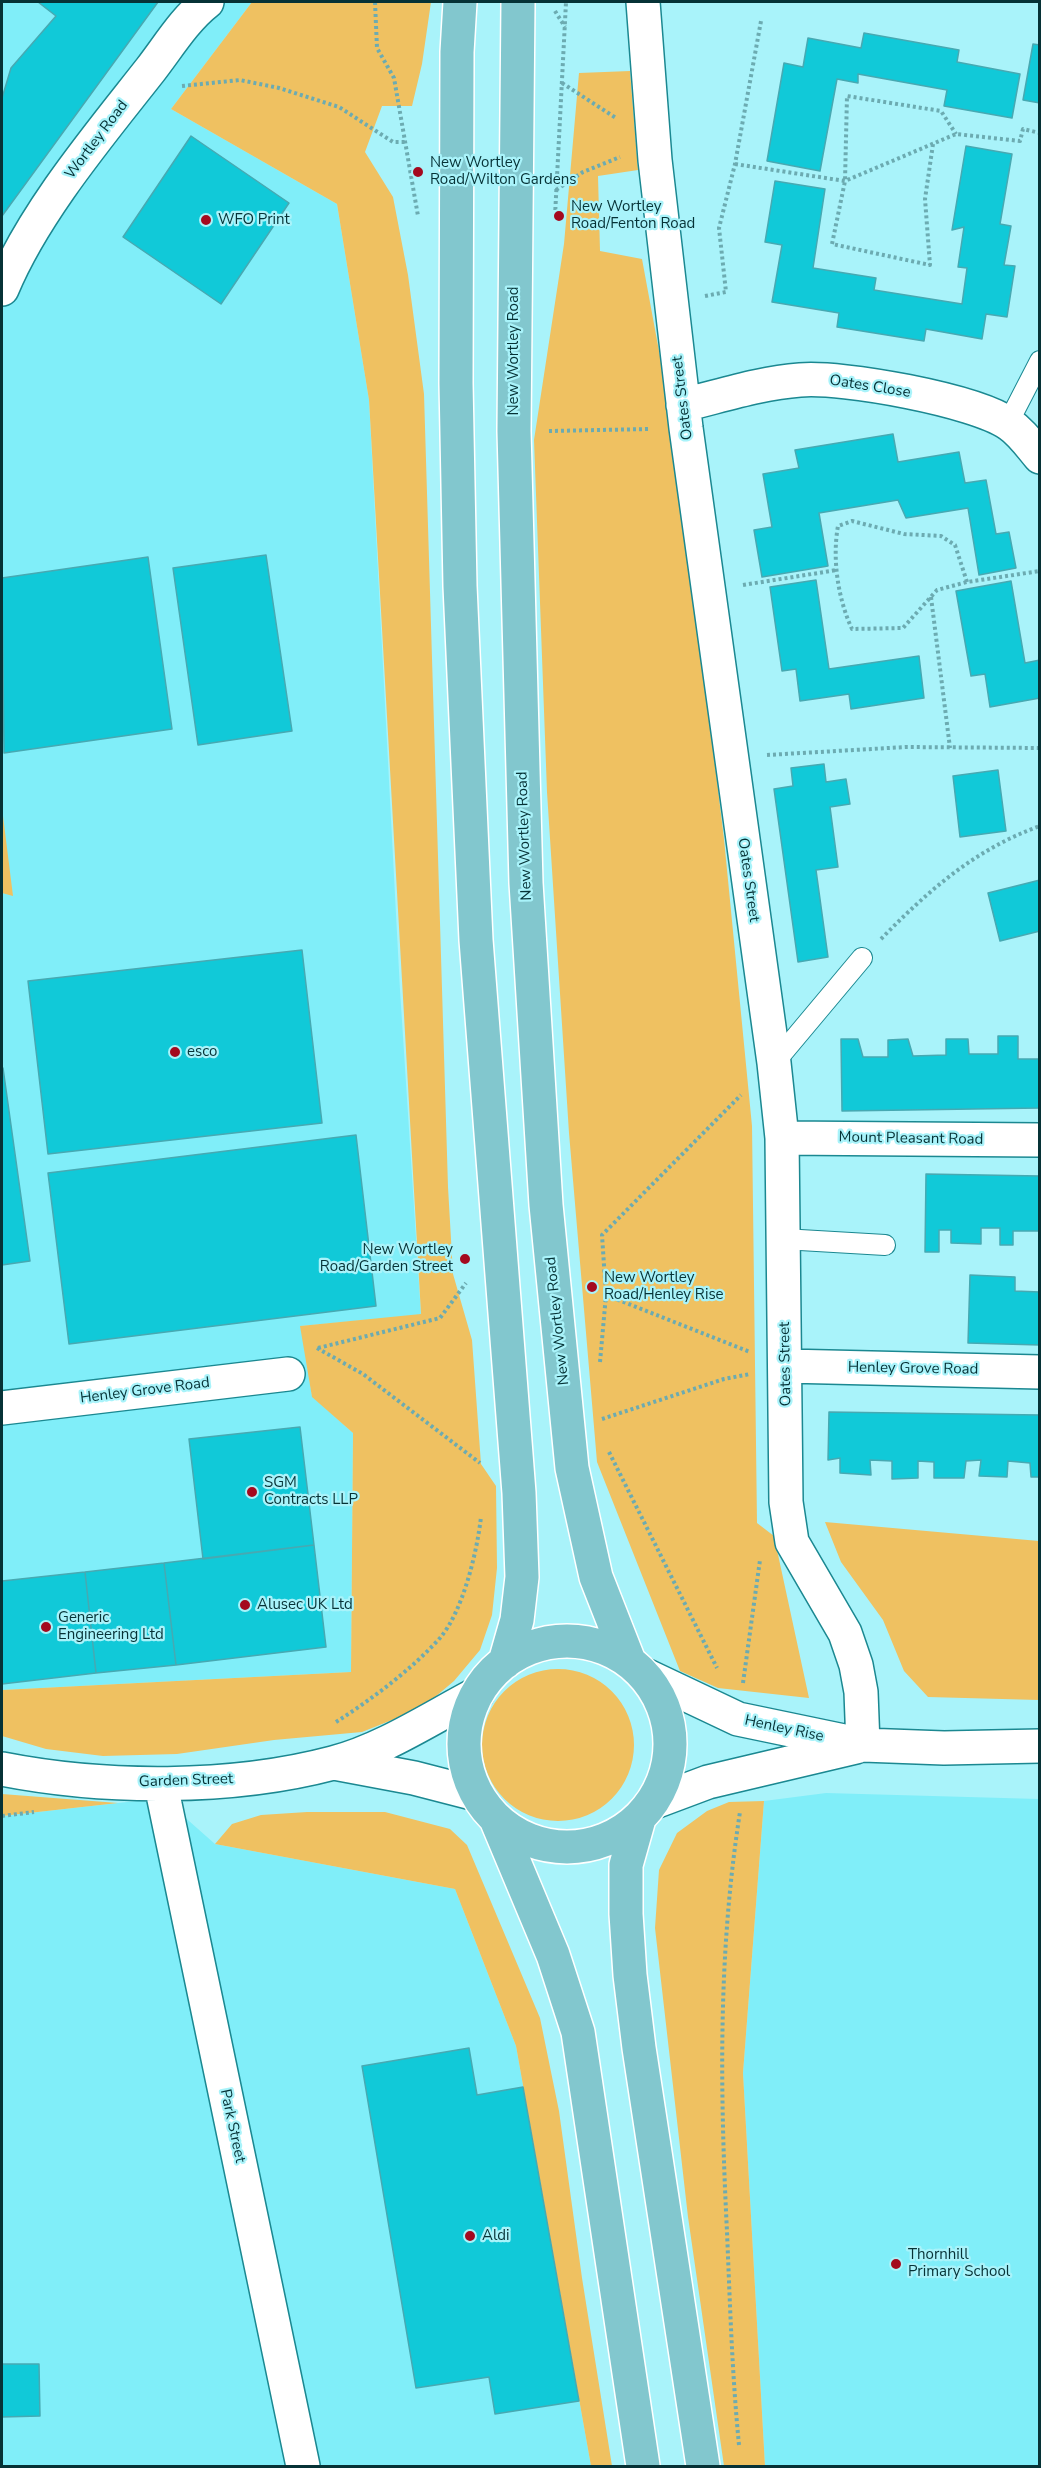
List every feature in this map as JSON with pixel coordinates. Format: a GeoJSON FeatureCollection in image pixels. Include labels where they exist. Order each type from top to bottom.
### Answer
{"type":"FeatureCollection","features":[{"type":"Feature","properties":{"kind":"main road"},"geometry":{"type":"LineString","coordinates":[[460,2],[457,51],[456,383],[460,586],[476,940],[522,1577],[517,1620],[505,1662]]}},
{"type":"Feature","properties":{"kind":"main road","name":"New Wortley Road"},"geometry":{"type":"LineString","coordinates":[[518,13],[514,431],[526,883],[546,1205],[572,1468],[596,1577],[636,1667]]}},
{"type":"Feature","properties":{"kind":"main road"},"geometry":{"type":"LineString","coordinates":[[643,2466],[578,2032],[554,1955],[496,1819],[476,1794],[467,1769],[464,1743],[467,1718],[477,1694],[489,1676],[505,1662],[528,1648],[553,1641],[571,1641],[605,1648],[636,1667],[662,1703],[670,1737],[667,1771],[646,1811],[626,1864],[626,1914],[630,1975],[642,2071],[703,2466]]}},
{"type":"Feature","properties":{"kind":"main road"},"geometry":{"type":"LineString","coordinates":[[496,1819],[522,1837],[552,1846],[583,1846],[613,1837],[646,1811]]}},
{"type":"Feature","properties":{"kind":"street","name":"Wortley Road"},"geometry":{"type":"LineString","coordinates":[[2,289],[13,262],[66,180],[132,93],[207,2]]}},
{"type":"Feature","properties":{"kind":"street","name":"Oates Street"},"geometry":{"type":"LineString","coordinates":[[643,2],[654,151],[684,417],[774,1063],[782,1138],[786,1502],[792,1542],[845,1633],[856,1665],[861,1692],[863,1746]]}},
{"type":"Feature","properties":{"kind":"street","name":"Oates Close"},"geometry":{"type":"LineString","coordinates":[[684,417],[752,388],[800,380],[865,384],[975,407],[1008,423],[1024,437],[1040,457]]}},
{"type":"Feature","properties":{"kind":"street","name":"Mount Pleasant Road"},"geometry":{"type":"LineString","coordinates":[[782,1138],[1040,1140]]}},
{"type":"Feature","properties":{"kind":"street","name":"Henley Grove Road"},"geometry":{"type":"LineString","coordinates":[[786,1366],[1040,1372]]}},
{"type":"Feature","properties":{"kind":"street","name":"Henley Grove Road"},"geometry":{"type":"LineString","coordinates":[[2,1408],[288,1374]]}},
{"type":"Feature","properties":{"kind":"street","name":"Henley Rise"},"geometry":{"type":"LineString","coordinates":[[636,1667],[738,1719],[863,1746],[944,1748],[1040,1746]]}},
{"type":"Feature","properties":{"kind":"street","name":"Garden Street"},"geometry":{"type":"LineString","coordinates":[[2,1768],[161,1785],[229,1782],[334,1763],[388,1741],[477,1694]]}},
{"type":"Feature","properties":{"kind":"street","name":"Henley Rise"},"geometry":{"type":"LineString","coordinates":[[646,1811],[708,1782],[863,1746]]}},
{"type":"Feature","properties":{"kind":"street","name":"Garden Street"},"geometry":{"type":"LineString","coordinates":[[334,1763],[414,1778],[476,1794]]}},
{"type":"Feature","properties":{"kind":"street","name":"Park Street"},"geometry":{"type":"LineString","coordinates":[[161,1785],[303,2466]]}},
{"type":"Feature","properties":{"kind":"lane"},"geometry":{"type":"LineString","coordinates":[[1008,423],[1040,361]]}},
{"type":"Feature","properties":{"kind":"lane"},"geometry":{"type":"LineString","coordinates":[[774,1063],[862,958]]}},
{"type":"Feature","properties":{"kind":"lane"},"geometry":{"type":"LineString","coordinates":[[783,1239],[885,1245]]}},
{"type":"Feature","properties":{"kind":"path"},"geometry":{"type":"LineString","coordinates":[[132,93],[240,80],[279,88],[339,107],[393,142],[407,142],[394,78],[376,48],[375,2]]}},
{"type":"Feature","properties":{"kind":"path"},"geometry":{"type":"LineString","coordinates":[[552,6],[565,28],[566,2]]}},
{"type":"Feature","properties":{"kind":"path"},"geometry":{"type":"LineString","coordinates":[[671,301],[726,292],[719,228],[735,164],[761,21]]}},
{"type":"Feature","properties":{"kind":"path"},"geometry":{"type":"LineString","coordinates":[[562,82],[654,151]]}},
{"type":"Feature","properties":{"kind":"path"},"geometry":{"type":"LineString","coordinates":[[933,144],[925,199],[930,266],[832,244],[845,181],[847,96],[941,111],[956,134]]}},
{"type":"Feature","properties":{"kind":"path"},"geometry":{"type":"LineString","coordinates":[[735,164],[845,181],[956,134],[1020,141],[1023,129],[1040,133]]}},
{"type":"Feature","properties":{"kind":"path"},"geometry":{"type":"LineString","coordinates":[[556,190],[582,172],[654,151]]}},
{"type":"Feature","properties":{"kind":"path"},"geometry":{"type":"LineString","coordinates":[[514,431],[684,417]]}},
{"type":"Feature","properties":{"kind":"path"},"geometry":{"type":"LineString","coordinates":[[967,582],[955,545],[941,536],[904,534],[852,520],[838,526],[835,544],[837,570],[845,614],[852,629],[903,628],[937,590],[967,582],[1040,571]]}},
{"type":"Feature","properties":{"kind":"path"},"geometry":{"type":"LineString","coordinates":[[708,591],[837,570]]}},
{"type":"Feature","properties":{"kind":"path"},"geometry":{"type":"LineString","coordinates":[[931,597],[950,748]]}},
{"type":"Feature","properties":{"kind":"path"},"geometry":{"type":"LineString","coordinates":[[730,757],[906,747],[1040,748]]}},
{"type":"Feature","properties":{"kind":"path"},"geometry":{"type":"LineString","coordinates":[[862,958],[926,893],[964,863],[1040,826]]}},
{"type":"Feature","properties":{"kind":"path"},"geometry":{"type":"LineString","coordinates":[[600,1366],[606,1295],[602,1235],[774,1063]]}},
{"type":"Feature","properties":{"kind":"path"},"geometry":{"type":"LineString","coordinates":[[288,1374],[287,1354],[440,1318],[470,1277]]}},
{"type":"Feature","properties":{"kind":"path"},"geometry":{"type":"LineString","coordinates":[[606,1295],[786,1366]]}},
{"type":"Feature","properties":{"kind":"path"},"geometry":{"type":"LineString","coordinates":[[317,1348],[363,1374],[482,1464]]}},
{"type":"Feature","properties":{"kind":"path"},"geometry":{"type":"LineString","coordinates":[[601,1420],[724,1380],[786,1366]]}},
{"type":"Feature","properties":{"kind":"path"},"geometry":{"type":"LineString","coordinates":[[601,1409],[602,1431]]}},
{"type":"Feature","properties":{"kind":"path"},"geometry":{"type":"LineString","coordinates":[[603,1442],[730,1696],[738,1719]]}},
{"type":"Feature","properties":{"kind":"path"},"geometry":{"type":"LineString","coordinates":[[328,1728],[362,1706],[441,1637],[461,1598],[477,1550],[482,1510]]}},
{"type":"Feature","properties":{"kind":"path"},"geometry":{"type":"LineString","coordinates":[[738,1719],[760,1555]]}},
{"type":"Feature","properties":{"kind":"path"},"geometry":{"type":"LineString","coordinates":[[740,2456],[734,2394],[723,2146],[721,2022],[729,1878],[746,1773]]}},
{"type":"Feature","properties":{"kind":"shaded area"},"geometry":{"type":"Polygon","coordinates":[[[2,2],[252,2],[171,109],[337,204],[369,400],[400,990],[421,1315],[301,1326],[312,1396],[353,1433],[351,1672],[2,1690],[2,2]]]}},
{"type":"Feature","properties":{"kind":"shaded area"},"geometry":{"type":"Polygon","coordinates":[[[252,2],[431,2],[422,64],[412,106],[382,106],[365,152],[393,197],[408,275],[424,394],[448,1187],[453,1274],[472,1340],[481,1464],[496,1486],[497,1568],[492,1615],[480,1650],[454,1681],[422,1708],[362,1732],[274,1740],[177,1754],[103,1756],[46,1749],[2,1736],[2,1690],[351,1672],[353,1433],[312,1397],[300,1326],[421,1314],[369,400],[337,204],[171,109],[252,2]]]}},
{"type":"Feature","properties":{"kind":"shaded area"},"geometry":{"type":"Polygon","coordinates":[[[630,71],[638,170],[598,176],[600,251],[642,259],[676,443],[724,839],[752,1126],[757,1523],[774,1536],[809,1698],[718,1688],[680,1671],[597,1462],[569,1133],[547,792],[534,440],[564,244],[579,73],[630,71]]]}},
{"type":"Feature","properties":{"kind":"shaded area"},"geometry":{"type":"Polygon","coordinates":[[[2,808],[13,896],[2,893],[2,808]]]}},
{"type":"Feature","properties":{"kind":"shaded area"},"geometry":{"type":"Polygon","coordinates":[[[825,1522],[1039,1541],[1039,1700],[928,1697],[904,1671],[883,1620],[841,1562],[825,1522]]]}},
{"type":"Feature","properties":{"kind":"shaded area"},"geometry":{"type":"Polygon","coordinates":[[[558,1669],[587,1675],[612,1691],[628,1716],[634,1745],[628,1774],[612,1799],[587,1815],[558,1821],[529,1815],[504,1799],[488,1774],[482,1745],[488,1716],[504,1691],[529,1675],[558,1669]]]}},
{"type":"Feature","properties":{"kind":"shaded area","name":"Thornhill Primary School"},"geometry":{"type":"Polygon","coordinates":[[[826,1793],[1039,1799],[1039,2466],[765,2466],[743,2073],[764,1801],[826,1793]]]}},
{"type":"Feature","properties":{"kind":"shaded area"},"geometry":{"type":"Polygon","coordinates":[[[2,1794],[118,1803],[2,1816],[2,1794]]]}},
{"type":"Feature","properties":{"kind":"shaded area"},"geometry":{"type":"Polygon","coordinates":[[[163,1798],[215,1844],[455,1889],[516,2046],[591,2466],[2,2466],[2,1816],[163,1798]]]}},
{"type":"Feature","properties":{"kind":"shaded area"},"geometry":{"type":"Polygon","coordinates":[[[764,1801],[743,2073],[765,2466],[724,2466],[688,2217],[655,1928],[659,1870],[677,1833],[707,1811],[729,1802],[764,1801]]]}},
{"type":"Feature","properties":{"kind":"shaded area"},"geometry":{"type":"Polygon","coordinates":[[[307,1812],[385,1812],[450,1829],[467,1845],[540,2018],[559,2111],[582,2278],[612,2466],[591,2466],[516,2046],[455,1889],[215,1844],[232,1824],[261,1815],[307,1812]]]}},
{"type":"Feature","properties":{"kind":"building"},"geometry":{"type":"Polygon","coordinates":[[[38,2],[158,2],[2,216],[2,98],[11,68],[56,16],[38,2]]]}},
{"type":"Feature","properties":{"kind":"building"},"geometry":{"type":"Polygon","coordinates":[[[864,33],[959,50],[957,62],[1020,74],[1012,118],[944,106],[947,90],[858,74],[858,83],[837,79],[820,171],[767,161],[784,63],[803,67],[808,38],[861,48],[864,33]]]}},
{"type":"Feature","properties":{"kind":"building"},"geometry":{"type":"Polygon","coordinates":[[[1033,44],[1040,45],[1040,103],[1023,100],[1033,44]]]}},
{"type":"Feature","properties":{"kind":"building","name":"WFO Print"},"geometry":{"type":"Polygon","coordinates":[[[191,136],[289,203],[221,304],[123,237],[191,136]]]}},
{"type":"Feature","properties":{"kind":"building"},"geometry":{"type":"Polygon","coordinates":[[[966,146],[1012,154],[1000,224],[1011,226],[1004,265],[1015,266],[1007,317],[986,314],[982,339],[926,329],[924,341],[837,327],[839,313],[772,302],[782,245],[765,242],[775,181],[825,189],[813,268],[876,278],[874,290],[962,304],[967,268],[958,267],[964,227],[952,230],[966,146]]]}},
{"type":"Feature","properties":{"kind":"building"},"geometry":{"type":"Polygon","coordinates":[[[893,434],[898,462],[959,452],[965,483],[986,480],[996,534],[1009,532],[1016,568],[979,575],[968,508],[906,518],[898,500],[819,513],[828,566],[762,577],[754,530],[772,527],[763,474],[799,468],[795,450],[893,434]]]}},
{"type":"Feature","properties":{"kind":"building"},"geometry":{"type":"Polygon","coordinates":[[[266,555],[292,731],[198,745],[173,568],[266,555]]]}},
{"type":"Feature","properties":{"kind":"building"},"geometry":{"type":"Polygon","coordinates":[[[148,557],[172,729],[4,753],[2,578],[148,557]]]}},
{"type":"Feature","properties":{"kind":"building"},"geometry":{"type":"Polygon","coordinates":[[[816,580],[829,669],[919,656],[924,698],[851,709],[849,694],[800,701],[796,669],[782,671],[770,587],[816,580]]]}},
{"type":"Feature","properties":{"kind":"building"},"geometry":{"type":"Polygon","coordinates":[[[1011,581],[1025,663],[1040,660],[1040,698],[990,707],[985,674],[971,676],[956,591],[1011,581]]]}},
{"type":"Feature","properties":{"kind":"building"},"geometry":{"type":"Polygon","coordinates":[[[824,764],[826,782],[846,779],[850,804],[830,807],[838,867],[816,870],[828,957],[798,962],[774,789],[793,786],[791,768],[824,764]]]}},
{"type":"Feature","properties":{"kind":"building"},"geometry":{"type":"Polygon","coordinates":[[[998,770],[1006,831],[960,837],[953,776],[998,770]]]}},
{"type":"Feature","properties":{"kind":"building"},"geometry":{"type":"Polygon","coordinates":[[[1040,880],[1040,931],[1000,941],[988,893],[1040,880]]]}},
{"type":"Feature","properties":{"kind":"building","name":"esco"},"geometry":{"type":"Polygon","coordinates":[[[302,950],[322,1123],[48,1154],[28,981],[302,950]]]}},
{"type":"Feature","properties":{"kind":"building"},"geometry":{"type":"Polygon","coordinates":[[[998,1036],[1018,1036],[1018,1059],[1039,1059],[1040,1041],[1040,1108],[842,1111],[841,1039],[858,1039],[863,1057],[888,1057],[888,1040],[908,1039],[913,1056],[946,1055],[946,1039],[968,1039],[969,1054],[998,1054],[998,1036]]]}},
{"type":"Feature","properties":{"kind":"building"},"geometry":{"type":"Polygon","coordinates":[[[2,1069],[30,1261],[2,1265],[2,1069]]]}},
{"type":"Feature","properties":{"kind":"building"},"geometry":{"type":"Polygon","coordinates":[[[356,1135],[376,1306],[69,1344],[48,1173],[356,1135]]]}},
{"type":"Feature","properties":{"kind":"building"},"geometry":{"type":"Polygon","coordinates":[[[926,1174],[1040,1176],[1040,1231],[1013,1231],[1013,1245],[1000,1245],[1000,1228],[981,1228],[981,1244],[951,1243],[951,1230],[939,1230],[939,1252],[925,1252],[926,1174]]]}},
{"type":"Feature","properties":{"kind":"building"},"geometry":{"type":"Polygon","coordinates":[[[970,1275],[1015,1277],[1015,1291],[1040,1292],[1040,1345],[968,1343],[970,1275]]]}},
{"type":"Feature","properties":{"kind":"building"},"geometry":{"type":"Polygon","coordinates":[[[829,1412],[1040,1415],[1040,1477],[1031,1477],[1030,1463],[1008,1461],[1007,1477],[979,1476],[981,1460],[966,1461],[964,1478],[934,1478],[934,1462],[918,1461],[918,1478],[892,1479],[892,1461],[870,1460],[871,1475],[840,1473],[840,1458],[828,1460],[829,1412]]]}},
{"type":"Feature","properties":{"kind":"building","name":"SGM Contracts LLP"},"geometry":{"type":"Polygon","coordinates":[[[300,1427],[314,1545],[203,1559],[189,1439],[300,1427]]]}},
{"type":"Feature","properties":{"kind":"building","name":"Alusec UK Ltd"},"geometry":{"type":"Polygon","coordinates":[[[314,1545],[326,1647],[176,1665],[164,1563],[314,1545]]]}},
{"type":"Feature","properties":{"kind":"building"},"geometry":{"type":"Polygon","coordinates":[[[164,1563],[176,1665],[96,1673],[85,1572],[164,1563]]]}},
{"type":"Feature","properties":{"kind":"building","name":"Generic Engineering Ltd"},"geometry":{"type":"Polygon","coordinates":[[[85,1572],[96,1673],[2,1684],[2,1581],[85,1572]]]}},
{"type":"Feature","properties":{"kind":"building","name":"Aldi"},"geometry":{"type":"Polygon","coordinates":[[[469,2048],[477,2095],[523,2087],[579,2401],[495,2414],[489,2377],[416,2388],[362,2066],[469,2048]]]}},
{"type":"Feature","properties":{"kind":"building"},"geometry":{"type":"Polygon","coordinates":[[[2,2364],[39,2364],[40,2416],[2,2417],[2,2364]]]}},
{"type":"Feature","properties":{"kind":"place","name":"New Wortley Road/Wilton Gardens"},"geometry":{"type":"Point","coordinates":[418,172]}},
{"type":"Feature","properties":{"kind":"place","name":"New Wortley Road/Fenton Road"},"geometry":{"type":"Point","coordinates":[559,216]}},
{"type":"Feature","properties":{"kind":"place","name":"WFO Print"},"geometry":{"type":"Point","coordinates":[206,220]}},
{"type":"Feature","properties":{"kind":"place","name":"esco"},"geometry":{"type":"Point","coordinates":[175,1052]}},
{"type":"Feature","properties":{"kind":"place","name":"New Wortley Road/Garden Street"},"geometry":{"type":"Point","coordinates":[465,1259]}},
{"type":"Feature","properties":{"kind":"place","name":"New Wortley Road/Henley Rise"},"geometry":{"type":"Point","coordinates":[592,1287]}},
{"type":"Feature","properties":{"kind":"place","name":"SGM Contracts LLP"},"geometry":{"type":"Point","coordinates":[252,1492]}},
{"type":"Feature","properties":{"kind":"place","name":"Alusec UK Ltd"},"geometry":{"type":"Point","coordinates":[245,1605]}},
{"type":"Feature","properties":{"kind":"place","name":"Generic Engineering Ltd"},"geometry":{"type":"Point","coordinates":[46,1627]}},
{"type":"Feature","properties":{"kind":"place","name":"Aldi"},"geometry":{"type":"Point","coordinates":[470,2236]}},
{"type":"Feature","properties":{"kind":"place","name":"Thornhill Primary School"},"geometry":{"type":"Point","coordinates":[896,2264]}}]}
